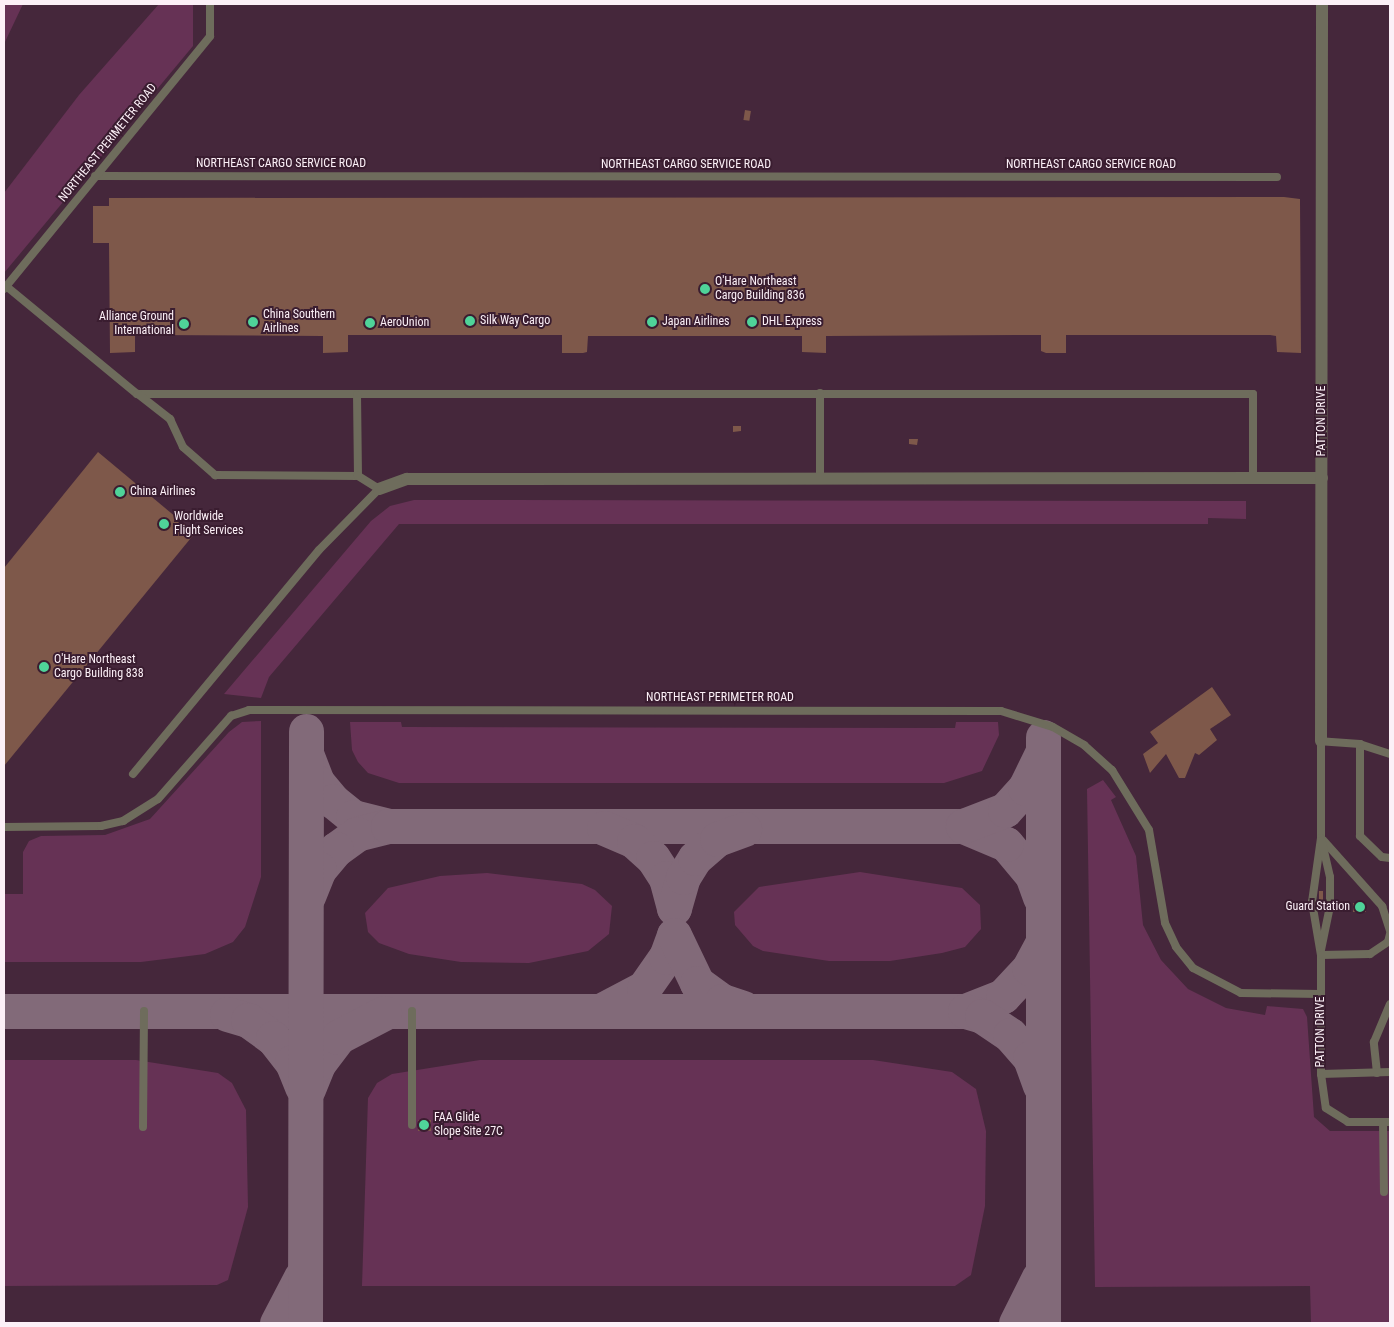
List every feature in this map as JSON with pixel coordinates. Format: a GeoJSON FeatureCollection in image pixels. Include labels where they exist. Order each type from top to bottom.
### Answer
{"type":"FeatureCollection","features":[{"type":"Feature","properties":{"kind":"street","name":"PATTON DRIVE"},"geometry":{"type":"LineString","coordinates":[[1321,741],[1322,4]]}},
{"type":"Feature","properties":{"kind":"street"},"geometry":{"type":"LineString","coordinates":[[380,488],[407,479],[1322,478]]}},
{"type":"Feature","properties":{"kind":"lane","name":"NORTHEAST PERIMETER ROAD"},"geometry":{"type":"LineString","coordinates":[[5,287],[210,36],[210,4]]}},
{"type":"Feature","properties":{"kind":"lane","name":"NORTHEAST CARGO SERVICE ROAD"},"geometry":{"type":"LineString","coordinates":[[95,176],[1277,177]]}},
{"type":"Feature","properties":{"kind":"lane"},"geometry":{"type":"LineString","coordinates":[[5,287],[170,419],[183,447],[215,475],[358,476],[380,488],[319,550],[133,774]]}},
{"type":"Feature","properties":{"kind":"lane"},"geometry":{"type":"LineString","coordinates":[[820,393],[820,479]]}},
{"type":"Feature","properties":{"kind":"lane"},"geometry":{"type":"LineString","coordinates":[[138,394],[1253,394],[1253,478]]}},
{"type":"Feature","properties":{"kind":"lane"},"geometry":{"type":"LineString","coordinates":[[356,394],[358,476]]}},
{"type":"Feature","properties":{"kind":"lane","name":"NORTHEAST PERIMETER ROAD"},"geometry":{"type":"LineString","coordinates":[[4,827],[101,826],[123,820],[158,799],[231,716],[249,710],[1001,711],[1052,727],[1084,745],[1112,770],[1149,830],[1165,924],[1193,968],[1241,993],[1320,994]]}},
{"type":"Feature","properties":{"kind":"lane"},"geometry":{"type":"LineString","coordinates":[[1321,741],[1360,744],[1390,754]]}},
{"type":"Feature","properties":{"kind":"lane","name":"PATTON DRIVE"},"geometry":{"type":"LineString","coordinates":[[1321,741],[1321,838],[1312,893],[1320,955],[1321,1074],[1326,1108],[1348,1122],[1387,1122]]}},
{"type":"Feature","properties":{"kind":"lane"},"geometry":{"type":"LineString","coordinates":[[1360,744],[1360,836],[1382,857],[1390,858]]}},
{"type":"Feature","properties":{"kind":"lane"},"geometry":{"type":"LineString","coordinates":[[1320,955],[1370,954],[1389,945],[1390,933],[1382,906],[1321,838]]}},
{"type":"Feature","properties":{"kind":"lane","name":"PATTON DRIVE"},"geometry":{"type":"LineString","coordinates":[[1320,955],[1330,906],[1330,877],[1321,838]]}},
{"type":"Feature","properties":{"kind":"lane"},"geometry":{"type":"LineString","coordinates":[[1377,1073],[1374,1042],[1390,1004]]}},
{"type":"Feature","properties":{"kind":"lane"},"geometry":{"type":"LineString","coordinates":[[143,1128],[144,1010]]}},
{"type":"Feature","properties":{"kind":"lane"},"geometry":{"type":"LineString","coordinates":[[412,1010],[412,1125]]}},
{"type":"Feature","properties":{"kind":"lane"},"geometry":{"type":"LineString","coordinates":[[1321,1074],[1390,1072]]}},
{"type":"Feature","properties":{"kind":"lane"},"geometry":{"type":"LineString","coordinates":[[1384,1192],[1387,1122]]}},
{"type":"Feature","properties":{"kind":"shaded area"},"geometry":{"type":"Polygon","coordinates":[[[4,4],[23,4],[4,44],[4,4]]]}},
{"type":"Feature","properties":{"kind":"shaded area"},"geometry":{"type":"Polygon","coordinates":[[[159,4],[193,4],[193,46],[4,273],[4,193],[79,95],[159,4]]]}},
{"type":"Feature","properties":{"kind":"shaded area"},"geometry":{"type":"Polygon","coordinates":[[[414,500],[1246,501],[1246,519],[1208,518],[1208,524],[399,524],[269,677],[261,698],[224,694],[371,521],[390,506],[414,500]]]}},
{"type":"Feature","properties":{"kind":"shaded area"},"geometry":{"type":"Polygon","coordinates":[[[261,721],[261,877],[245,927],[233,942],[205,954],[141,962],[4,962],[4,894],[23,894],[23,852],[29,841],[41,836],[105,835],[150,819],[229,732],[242,722],[261,721]]]}},
{"type":"Feature","properties":{"kind":"shaded area"},"geometry":{"type":"Polygon","coordinates":[[[350,722],[401,722],[402,727],[955,728],[956,722],[998,722],[999,735],[982,771],[944,783],[399,783],[368,773],[358,762],[352,750],[350,722]]]}},
{"type":"Feature","properties":{"kind":"shaded area"},"geometry":{"type":"Polygon","coordinates":[[[1103,780],[1116,797],[1111,800],[1136,856],[1143,925],[1161,960],[1188,989],[1226,1008],[1265,1015],[1267,1006],[1303,1009],[1307,1017],[1314,1117],[1330,1131],[1390,1131],[1390,1323],[1311,1323],[1310,1286],[1095,1287],[1087,789],[1103,780]]]}},
{"type":"Feature","properties":{"kind":"shaded area"},"geometry":{"type":"Polygon","coordinates":[[[860,872],[962,888],[980,905],[981,929],[965,947],[942,953],[890,961],[829,961],[763,951],[753,946],[735,925],[734,912],[759,887],[860,872]]]}},
{"type":"Feature","properties":{"kind":"shaded area"},"geometry":{"type":"Polygon","coordinates":[[[487,873],[582,884],[595,890],[612,906],[609,934],[588,951],[529,963],[461,962],[409,954],[379,943],[368,932],[365,913],[388,888],[440,876],[487,873]]]}},
{"type":"Feature","properties":{"kind":"shaded area"},"geometry":{"type":"Polygon","coordinates":[[[4,1060],[136,1060],[218,1073],[232,1083],[246,1110],[248,1207],[228,1280],[217,1285],[4,1286],[4,1060]]]}},
{"type":"Feature","properties":{"kind":"shaded area"},"geometry":{"type":"Polygon","coordinates":[[[480,1060],[873,1060],[952,1072],[976,1089],[986,1131],[985,1206],[971,1275],[955,1286],[362,1286],[368,1098],[377,1083],[392,1074],[480,1060]]]}},
{"type":"Feature","properties":{"kind":"building"},"geometry":{"type":"Polygon","coordinates":[[[745,110],[751,111],[749,121],[743,120],[745,110]]]}},
{"type":"Feature","properties":{"kind":"building","name":"O'Hare Northeast Cargo Building 836"},"geometry":{"type":"Polygon","coordinates":[[[1284,197],[1300,199],[1301,353],[1277,352],[1276,336],[1270,335],[1066,335],[1066,353],[1046,353],[1041,351],[1041,335],[826,336],[826,353],[802,352],[802,336],[588,336],[587,352],[562,353],[562,335],[348,335],[348,352],[323,353],[323,336],[135,335],[135,352],[110,353],[109,243],[93,243],[93,206],[109,206],[109,198],[1284,197]]]}},
{"type":"Feature","properties":{"kind":"building"},"geometry":{"type":"Polygon","coordinates":[[[733,426],[741,426],[741,431],[733,432],[733,426]]]}},
{"type":"Feature","properties":{"kind":"building"},"geometry":{"type":"Polygon","coordinates":[[[909,439],[918,439],[917,445],[909,444],[909,439]]]}},
{"type":"Feature","properties":{"kind":"building","name":"O'Hare Northeast Cargo Building 838"},"geometry":{"type":"Polygon","coordinates":[[[98,452],[195,533],[4,766],[4,568],[98,452]]]}},
{"type":"Feature","properties":{"kind":"building"},"geometry":{"type":"Polygon","coordinates":[[[1212,687],[1231,715],[1210,729],[1217,740],[1199,755],[1195,753],[1185,778],[1179,778],[1166,754],[1150,773],[1143,754],[1158,743],[1150,732],[1212,687]]]}},
{"type":"Feature","properties":{"kind":"building"},"geometry":{"type":"Polygon","coordinates":[[[1319,891],[1323,891],[1323,902],[1319,902],[1319,891]]]}},
{"type":"Feature","properties":{"kind":"building","name":"Guard Station"},"geometry":{"type":"Polygon","coordinates":[[[1353,903],[1366,903],[1366,912],[1353,912],[1353,903]]]}},
{"type":"Feature","properties":{"kind":"building","name":"FAA Glide Slope Site 27C"},"geometry":{"type":"Polygon","coordinates":[[[418,1120],[431,1120],[431,1131],[418,1131],[418,1120]]]}},
{"type":"Feature","properties":{"kind":"taxiway"},"geometry":{"type":"LineString","coordinates":[[305,1323],[306,731]]}},
{"type":"Feature","properties":{"kind":"taxiway"},"geometry":{"type":"LineString","coordinates":[[1043,737],[1043,1323]]}},
{"type":"Feature","properties":{"kind":"taxiway"},"geometry":{"type":"LineString","coordinates":[[1040,897],[1032,875],[1006,844],[963,826],[1005,810],[1025,788],[1041,755]]}},
{"type":"Feature","properties":{"kind":"taxiway"},"geometry":{"type":"LineString","coordinates":[[307,756],[317,782],[333,801],[353,817],[388,826],[357,834],[336,849],[319,869],[308,896]]}},
{"type":"Feature","properties":{"kind":"taxiway"},"geometry":{"type":"LineString","coordinates":[[388,826],[963,826]]}},
{"type":"Feature","properties":{"kind":"taxiway"},"geometry":{"type":"LineString","coordinates":[[604,828],[634,841],[653,858],[666,878],[674,908],[683,877],[695,858],[717,839],[744,829]]}},
{"type":"Feature","properties":{"kind":"taxiway"},"geometry":{"type":"LineString","coordinates":[[604,1009],[644,988],[666,957],[674,935],[697,983],[722,1001],[743,1008]]}},
{"type":"Feature","properties":{"kind":"taxiway"},"geometry":{"type":"LineString","coordinates":[[4,1011],[965,1011],[1003,996],[1029,968],[1042,944]]}},
{"type":"Feature","properties":{"kind":"taxiway"},"geometry":{"type":"LineString","coordinates":[[965,1011],[982,1016],[1010,1035],[1030,1058],[1040,1085]]}},
{"type":"Feature","properties":{"kind":"taxiway"},"geometry":{"type":"LineString","coordinates":[[308,1089],[318,1064],[338,1037],[384,1013]]}},
{"type":"Feature","properties":{"kind":"taxiway"},"geometry":{"type":"LineString","coordinates":[[227,1014],[248,1020],[273,1038],[292,1062],[302,1087]]}},
{"type":"Feature","properties":{"kind":"taxiway"},"geometry":{"type":"LineString","coordinates":[[277,1323],[301,1277]]}},
{"type":"Feature","properties":{"kind":"taxiway"},"geometry":{"type":"LineString","coordinates":[[1016,1323],[1039,1277]]}},
{"type":"Feature","properties":{"kind":"place","name":"O'Hare Northeast Cargo Building 836"},"geometry":{"type":"Point","coordinates":[705,289]}},
{"type":"Feature","properties":{"kind":"place","name":"Silk Way Cargo"},"geometry":{"type":"Point","coordinates":[470,321]}},
{"type":"Feature","properties":{"kind":"place","name":"China Southern Airlines"},"geometry":{"type":"Point","coordinates":[253,322]}},
{"type":"Feature","properties":{"kind":"place","name":"Japan Airlines"},"geometry":{"type":"Point","coordinates":[652,322]}},
{"type":"Feature","properties":{"kind":"place","name":"DHL Express"},"geometry":{"type":"Point","coordinates":[752,322]}},
{"type":"Feature","properties":{"kind":"place","name":"AeroUnion"},"geometry":{"type":"Point","coordinates":[370,323]}},
{"type":"Feature","properties":{"kind":"place","name":"Alliance Ground International"},"geometry":{"type":"Point","coordinates":[184,324]}},
{"type":"Feature","properties":{"kind":"place","name":"China Airlines"},"geometry":{"type":"Point","coordinates":[120,492]}},
{"type":"Feature","properties":{"kind":"place","name":"Worldwide Flight Services"},"geometry":{"type":"Point","coordinates":[164,524]}},
{"type":"Feature","properties":{"kind":"place","name":"O'Hare Northeast Cargo Building 838"},"geometry":{"type":"Point","coordinates":[44,667]}},
{"type":"Feature","properties":{"kind":"place","name":"Guard Station"},"geometry":{"type":"Point","coordinates":[1360,907]}},
{"type":"Feature","properties":{"kind":"place","name":"FAA Glide Slope Site 27C"},"geometry":{"type":"Point","coordinates":[424,1125]}}]}
